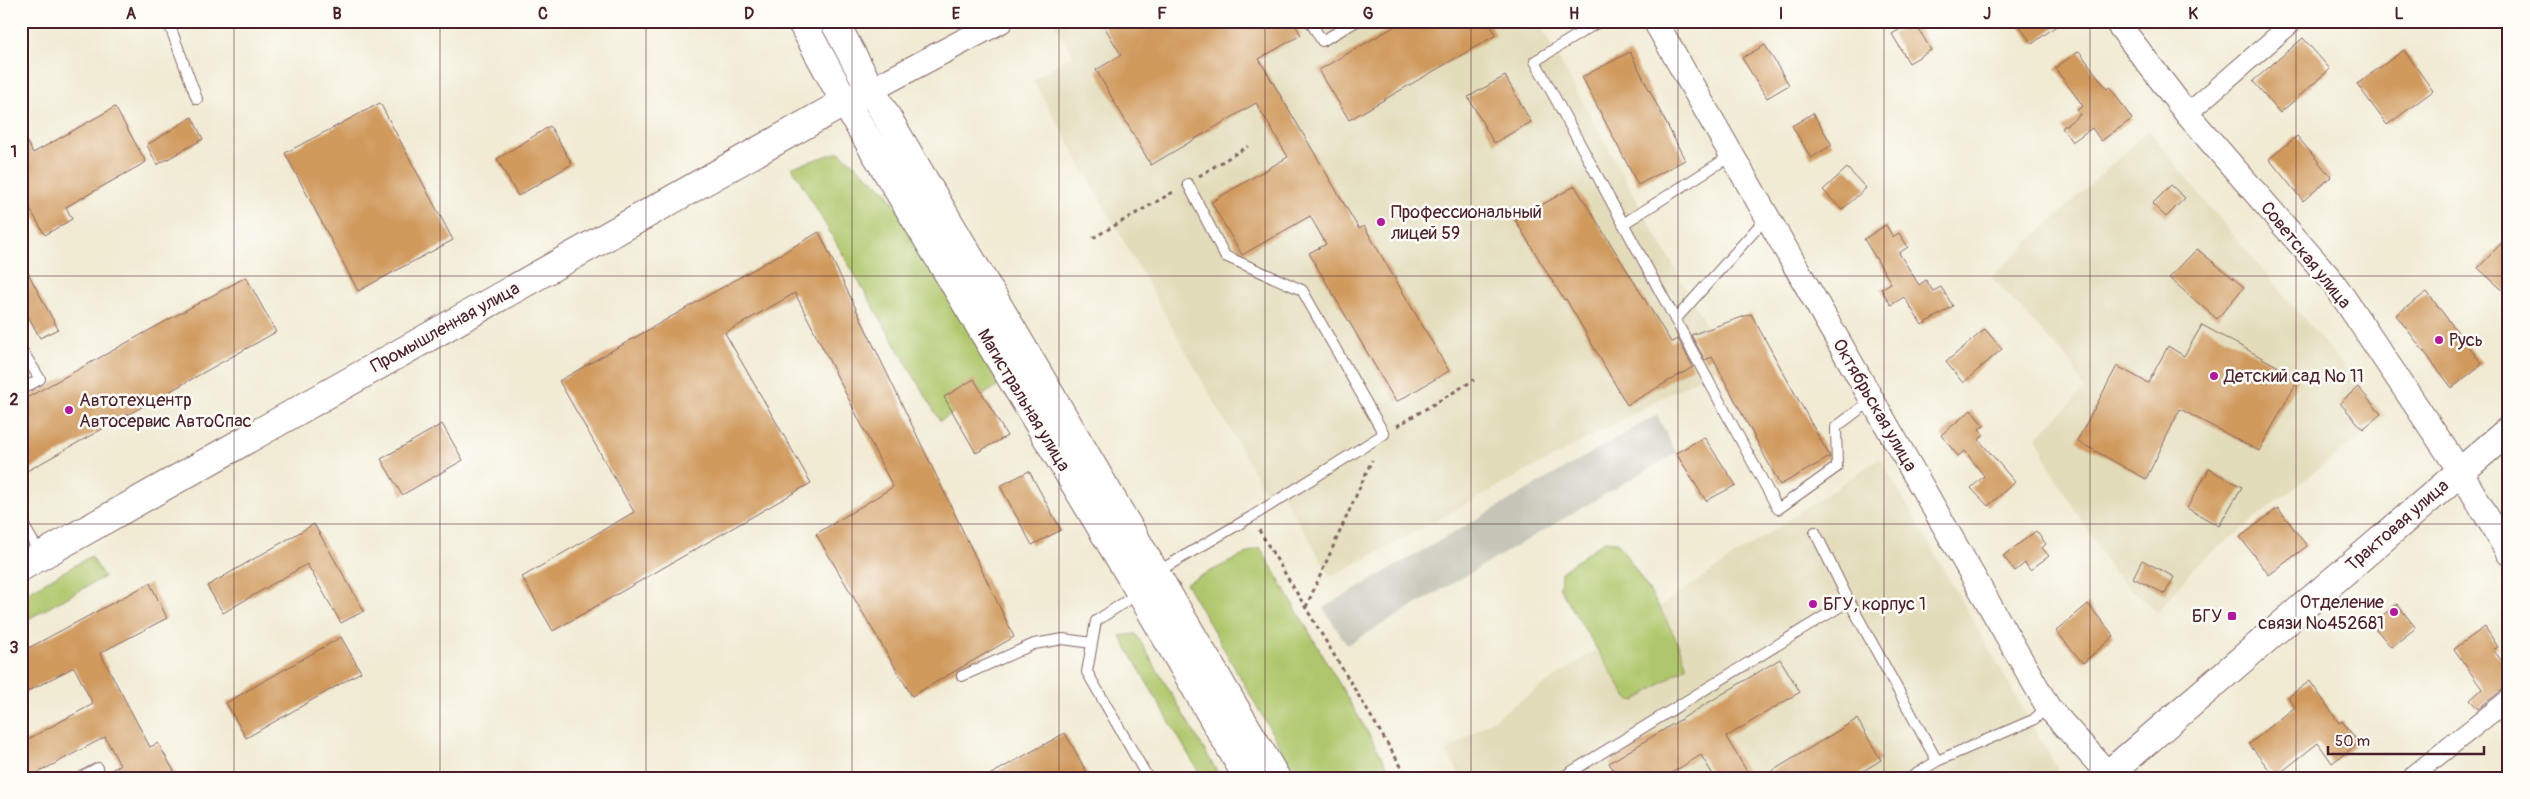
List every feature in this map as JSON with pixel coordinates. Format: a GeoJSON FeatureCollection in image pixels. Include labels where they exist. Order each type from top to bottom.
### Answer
{"type":"FeatureCollection","features":[{"type":"Feature","properties":{"kind":"main road","name":"Магистральная улица"},"geometry":{"type":"LineString","coordinates":[[801,21],[845,102],[1148,582],[1276,778]]}},
{"type":"Feature","properties":{"kind":"main road","name":"Магистральная улица"},"geometry":{"type":"LineString","coordinates":[[834,21],[1148,582],[1248,778]]}},
{"type":"Feature","properties":{"kind":"main road","name":"Промышленная улица"},"geometry":{"type":"LineString","coordinates":[[31,561],[845,102],[871,90]]}},
{"type":"Feature","properties":{"kind":"main road","name":"Трактовая улица"},"geometry":{"type":"LineString","coordinates":[[2108,777],[2509,430]]}},
{"type":"Feature","properties":{"kind":"street","name":"Октябрьская улица"},"geometry":{"type":"LineString","coordinates":[[1655,21],[2048,707],[2108,777]]}},
{"type":"Feature","properties":{"kind":"street","name":"Советская улица"},"geometry":{"type":"LineString","coordinates":[[2116,21],[2187,114],[2333,282],[2460,471],[2509,554]]}},
{"type":"Feature","properties":{"kind":"street"},"geometry":{"type":"LineString","coordinates":[[2187,114],[2294,21]]}},
{"type":"Feature","properties":{"kind":"street"},"geometry":{"type":"LineString","coordinates":[[871,90],[988,25]]}},
{"type":"Feature","properties":{"kind":"street"},"geometry":{"type":"LineString","coordinates":[[2416,778],[2414,775],[2509,699]]}},
{"type":"Feature","properties":{"kind":"lane"},"geometry":{"type":"LineString","coordinates":[[168,21],[197,99]]}},
{"type":"Feature","properties":{"kind":"lane"},"geometry":{"type":"LineString","coordinates":[[1310,21],[1322,41],[1357,21]]}},
{"type":"Feature","properties":{"kind":"lane"},"geometry":{"type":"LineString","coordinates":[[1600,21],[1535,61],[1778,509],[1837,467],[1836,427],[1872,400]]}},
{"type":"Feature","properties":{"kind":"lane"},"geometry":{"type":"LineString","coordinates":[[1624,224],[1732,155]]}},
{"type":"Feature","properties":{"kind":"lane"},"geometry":{"type":"LineString","coordinates":[[1148,778],[1087,672],[1096,621],[1148,582],[1384,434],[1302,290],[1225,256],[1188,184]]}},
{"type":"Feature","properties":{"kind":"lane"},"geometry":{"type":"LineString","coordinates":[[1675,320],[1767,217]]}},
{"type":"Feature","properties":{"kind":"lane"},"geometry":{"type":"LineString","coordinates":[[21,349],[40,379],[21,390]]}},
{"type":"Feature","properties":{"kind":"lane"},"geometry":{"type":"LineString","coordinates":[[21,521],[31,561]]}},
{"type":"Feature","properties":{"kind":"lane"},"geometry":{"type":"LineString","coordinates":[[1815,532],[1849,601],[1937,761]]}},
{"type":"Feature","properties":{"kind":"lane"},"geometry":{"type":"LineString","coordinates":[[1561,778],[1849,601]]}},
{"type":"Feature","properties":{"kind":"lane"},"geometry":{"type":"LineString","coordinates":[[962,676],[1034,644],[1063,639],[1092,643]]}},
{"type":"Feature","properties":{"kind":"lane"},"geometry":{"type":"LineString","coordinates":[[1910,778],[1937,761],[2033,720],[2048,707]]}},
{"type":"Feature","properties":{"kind":"lane"},"geometry":{"type":"LineString","coordinates":[[79,778],[98,768]]}},
{"type":"Feature","properties":{"kind":"path"},"geometry":{"type":"LineString","coordinates":[[1093,238],[1188,184],[1248,146]]}},
{"type":"Feature","properties":{"kind":"path"},"geometry":{"type":"LineString","coordinates":[[1306,608],[1384,434],[1474,380]]}},
{"type":"Feature","properties":{"kind":"path"},"geometry":{"type":"LineString","coordinates":[[1252,517],[1408,778]]}},
{"type":"Feature","properties":{"kind":"shaded area","name":"Профессиональный лицей 59"},"geometry":{"type":"Polygon","coordinates":[[[1052,21],[1538,21],[1727,363],[1331,577],[1277,485],[1265,492],[1033,80],[1073,54],[1052,21]]]}},
{"type":"Feature","properties":{"kind":"shaded area","name":"Детский сад № 11"},"geometry":{"type":"Polygon","coordinates":[[[2149,130],[2202,198],[2386,416],[2195,566],[2158,612],[2114,574],[2052,472],[2037,437],[2084,390],[2071,363],[1991,277],[2149,130]]]}},
{"type":"Feature","properties":{"kind":"shaded area"},"geometry":{"type":"Polygon","coordinates":[[[1657,415],[1676,453],[1347,645],[1323,608],[1657,415]]]}},
{"type":"Feature","properties":{"kind":"shaded area","name":"БГУ, корпус 1"},"geometry":{"type":"Polygon","coordinates":[[[1880,458],[2061,775],[2058,778],[1462,778],[1446,751],[1880,458]]]}},
{"type":"Feature","properties":{"kind":"green space"},"geometry":{"type":"Polygon","coordinates":[[[839,152],[887,192],[1001,384],[940,421],[792,167],[839,152]]]}},
{"type":"Feature","properties":{"kind":"green space"},"geometry":{"type":"Polygon","coordinates":[[[1604,541],[1617,542],[1637,572],[1665,618],[1687,666],[1635,701],[1627,698],[1560,589],[1561,572],[1604,541]]]}},
{"type":"Feature","properties":{"kind":"green space"},"geometry":{"type":"Polygon","coordinates":[[[1260,547],[1394,778],[1298,778],[1186,583],[1260,547]]]}},
{"type":"Feature","properties":{"kind":"green space"},"geometry":{"type":"Polygon","coordinates":[[[91,556],[104,577],[21,623],[21,596],[91,556]]]}},
{"type":"Feature","properties":{"kind":"green space"},"geometry":{"type":"Polygon","coordinates":[[[1136,634],[1221,778],[1202,778],[1120,636],[1136,634]]]}},
{"type":"Feature","properties":{"kind":"building"},"geometry":{"type":"Polygon","coordinates":[[[1101,21],[1293,21],[1301,35],[1259,59],[1359,229],[1364,226],[1449,371],[1396,402],[1309,253],[1326,244],[1310,216],[1242,255],[1211,202],[1288,157],[1256,103],[1151,165],[1096,70],[1121,55],[1101,21]]]}},
{"type":"Feature","properties":{"kind":"building"},"geometry":{"type":"Polygon","coordinates":[[[1404,21],[1488,21],[1496,35],[1349,120],[1319,70],[1404,21]]]}},
{"type":"Feature","properties":{"kind":"building"},"geometry":{"type":"Polygon","coordinates":[[[1914,21],[1931,50],[1909,63],[1892,34],[1914,21]]]}},
{"type":"Feature","properties":{"kind":"building"},"geometry":{"type":"Polygon","coordinates":[[[2016,21],[2063,21],[2032,44],[2016,21]]]}},
{"type":"Feature","properties":{"kind":"building"},"geometry":{"type":"Polygon","coordinates":[[[2303,38],[2330,69],[2280,113],[2253,81],[2303,38]]]}},
{"type":"Feature","properties":{"kind":"building"},"geometry":{"type":"Polygon","coordinates":[[[1765,45],[1789,85],[1767,98],[1742,58],[1765,45]]]}},
{"type":"Feature","properties":{"kind":"building"},"geometry":{"type":"Polygon","coordinates":[[[2404,50],[2433,91],[2387,125],[2357,84],[2404,50]]]}},
{"type":"Feature","properties":{"kind":"building"},"geometry":{"type":"Polygon","coordinates":[[[2079,51],[2107,89],[2110,87],[2132,119],[2101,141],[2092,128],[2072,142],[2062,128],[2080,115],[2077,110],[2083,106],[2055,68],[2079,51]]]}},
{"type":"Feature","properties":{"kind":"building"},"geometry":{"type":"Polygon","coordinates":[[[1630,52],[1685,160],[1638,185],[1582,77],[1630,52]]]}},
{"type":"Feature","properties":{"kind":"building"},"geometry":{"type":"Polygon","coordinates":[[[1505,76],[1531,122],[1494,143],[1468,97],[1505,76]]]}},
{"type":"Feature","properties":{"kind":"building"},"geometry":{"type":"Polygon","coordinates":[[[380,103],[453,240],[358,291],[285,153],[380,103]]]}},
{"type":"Feature","properties":{"kind":"building"},"geometry":{"type":"Polygon","coordinates":[[[115,107],[146,162],[66,207],[72,219],[45,235],[21,193],[21,131],[33,153],[115,107]]]}},
{"type":"Feature","properties":{"kind":"building"},"geometry":{"type":"Polygon","coordinates":[[[1813,113],[1832,145],[1811,158],[1792,126],[1813,113]]]}},
{"type":"Feature","properties":{"kind":"building"},"geometry":{"type":"Polygon","coordinates":[[[192,117],[203,139],[157,165],[147,145],[192,117]]]}},
{"type":"Feature","properties":{"kind":"building"},"geometry":{"type":"Polygon","coordinates":[[[550,126],[572,164],[518,196],[497,159],[550,126]]]}},
{"type":"Feature","properties":{"kind":"building"},"geometry":{"type":"Polygon","coordinates":[[[2297,136],[2331,177],[2303,201],[2269,159],[2297,136]]]}},
{"type":"Feature","properties":{"kind":"building"},"geometry":{"type":"Polygon","coordinates":[[[1847,168],[1866,188],[1842,210],[1823,190],[1847,168]]]}},
{"type":"Feature","properties":{"kind":"building"},"geometry":{"type":"Polygon","coordinates":[[[2171,185],[2185,198],[2166,217],[2152,204],[2171,185]]]}},
{"type":"Feature","properties":{"kind":"building"},"geometry":{"type":"Polygon","coordinates":[[[1575,186],[1671,342],[1678,339],[1693,367],[1627,405],[1566,299],[1564,300],[1515,220],[1575,186]]]}},
{"type":"Feature","properties":{"kind":"building"},"geometry":{"type":"Polygon","coordinates":[[[1886,225],[1893,237],[1899,233],[1908,247],[1899,253],[1919,285],[1926,280],[1933,291],[1941,287],[1953,306],[1922,325],[1904,297],[1891,305],[1881,289],[1891,283],[1864,239],[1886,225]]]}},
{"type":"Feature","properties":{"kind":"building"},"geometry":{"type":"Polygon","coordinates":[[[819,232],[1014,637],[912,696],[816,534],[893,487],[795,293],[725,333],[811,483],[553,631],[522,577],[634,512],[559,381],[819,232]]]}},
{"type":"Feature","properties":{"kind":"building"},"geometry":{"type":"Polygon","coordinates":[[[2509,235],[2509,296],[2478,268],[2509,235]]]}},
{"type":"Feature","properties":{"kind":"building"},"geometry":{"type":"Polygon","coordinates":[[[2197,249],[2244,287],[2217,319],[2169,278],[2197,249]]]}},
{"type":"Feature","properties":{"kind":"building"},"geometry":{"type":"Polygon","coordinates":[[[21,260],[58,329],[40,338],[21,303],[21,260]]]}},
{"type":"Feature","properties":{"kind":"building"},"geometry":{"type":"Polygon","coordinates":[[[246,277],[276,332],[27,471],[21,462],[21,401],[246,277]]]}},
{"type":"Feature","properties":{"kind":"building","name":"Русь"},"geometry":{"type":"Polygon","coordinates":[[[2427,292],[2482,364],[2452,388],[2396,315],[2427,292]]]}},
{"type":"Feature","properties":{"kind":"building"},"geometry":{"type":"Polygon","coordinates":[[[1751,314],[1830,457],[1780,485],[1712,357],[1705,360],[1691,335],[1751,314]]]}},
{"type":"Feature","properties":{"kind":"building"},"geometry":{"type":"Polygon","coordinates":[[[2202,325],[2299,378],[2259,451],[2180,409],[2146,479],[2077,441],[2117,366],[2148,383],[2168,346],[2184,356],[2202,325]]]}},
{"type":"Feature","properties":{"kind":"building"},"geometry":{"type":"Polygon","coordinates":[[[1985,329],[2002,349],[1963,383],[1946,362],[1985,329]]]}},
{"type":"Feature","properties":{"kind":"building"},"geometry":{"type":"Polygon","coordinates":[[[974,379],[1007,436],[976,453],[944,397],[974,379]]]}},
{"type":"Feature","properties":{"kind":"building"},"geometry":{"type":"Polygon","coordinates":[[[2358,387],[2381,414],[2363,429],[2340,403],[2358,387]]]}},
{"type":"Feature","properties":{"kind":"building"},"geometry":{"type":"Polygon","coordinates":[[[1971,410],[1984,426],[1979,429],[1984,435],[1979,440],[2015,482],[1988,506],[1971,488],[1984,476],[1965,451],[1958,456],[1941,435],[1971,410]]]}},
{"type":"Feature","properties":{"kind":"building"},"geometry":{"type":"Polygon","coordinates":[[[442,424],[463,460],[402,495],[381,459],[442,424]]]}},
{"type":"Feature","properties":{"kind":"building"},"geometry":{"type":"Polygon","coordinates":[[[1704,437],[1736,485],[1706,501],[1676,453],[1704,437]]]}},
{"type":"Feature","properties":{"kind":"building"},"geometry":{"type":"Polygon","coordinates":[[[2209,469],[2242,487],[2219,526],[2187,508],[2209,469]]]}},
{"type":"Feature","properties":{"kind":"building"},"geometry":{"type":"Polygon","coordinates":[[[1029,471],[1061,530],[1032,545],[1000,486],[1029,471]]]}},
{"type":"Feature","properties":{"kind":"building"},"geometry":{"type":"Polygon","coordinates":[[[2278,508],[2307,546],[2269,575],[2240,537],[2278,508]]]}},
{"type":"Feature","properties":{"kind":"building"},"geometry":{"type":"Polygon","coordinates":[[[314,524],[364,611],[341,623],[307,564],[223,613],[207,586],[314,524]]]}},
{"type":"Feature","properties":{"kind":"building"},"geometry":{"type":"Polygon","coordinates":[[[2036,531],[2046,544],[2042,548],[2049,556],[2030,570],[2025,563],[2015,571],[2003,556],[2036,531]]]}},
{"type":"Feature","properties":{"kind":"building"},"geometry":{"type":"Polygon","coordinates":[[[2142,560],[2174,577],[2165,594],[2133,578],[2142,560]]]}},
{"type":"Feature","properties":{"kind":"building"},"geometry":{"type":"Polygon","coordinates":[[[150,583],[167,618],[100,653],[150,747],[158,743],[178,778],[97,778],[120,765],[105,737],[28,778],[21,765],[21,743],[93,704],[74,667],[21,695],[21,652],[150,583]]]}},
{"type":"Feature","properties":{"kind":"building"},"geometry":{"type":"Polygon","coordinates":[[[2088,604],[2114,636],[2083,663],[2056,631],[2088,604]]]}},
{"type":"Feature","properties":{"kind":"building"},"geometry":{"type":"Polygon","coordinates":[[[2397,604],[2416,628],[2391,647],[2372,624],[2397,604]]]}},
{"type":"Feature","properties":{"kind":"building"},"geometry":{"type":"Polygon","coordinates":[[[2485,627],[2498,647],[2493,650],[2509,669],[2509,688],[2502,690],[2478,709],[2470,700],[2482,689],[2454,649],[2485,627]]]}},
{"type":"Feature","properties":{"kind":"building"},"geometry":{"type":"Polygon","coordinates":[[[341,637],[361,672],[246,738],[226,703],[341,637]]]}},
{"type":"Feature","properties":{"kind":"building"},"geometry":{"type":"Polygon","coordinates":[[[1780,659],[1800,692],[1726,737],[1751,778],[1715,778],[1701,755],[1663,778],[1618,778],[1609,763],[1780,659]]]}},
{"type":"Feature","properties":{"kind":"building"},"geometry":{"type":"Polygon","coordinates":[[[2310,681],[2339,723],[2342,721],[2359,743],[2332,763],[2318,743],[2275,777],[2249,744],[2295,707],[2288,697],[2310,681]]]}},
{"type":"Feature","properties":{"kind":"building"},"geometry":{"type":"Polygon","coordinates":[[[1857,719],[1881,760],[1852,778],[1761,778],[1857,719]]]}},
{"type":"Feature","properties":{"kind":"building"},"geometry":{"type":"Polygon","coordinates":[[[1065,733],[1090,778],[984,778],[1065,733]]]}},
{"type":"Feature","properties":{"kind":"place","name":"Профессиональный лицей 59"},"geometry":{"type":"Point","coordinates":[1381,222]}},
{"type":"Feature","properties":{"kind":"place","name":"Русь"},"geometry":{"type":"Point","coordinates":[2439,340]}},
{"type":"Feature","properties":{"kind":"place","name":"Детский сад № 11"},"geometry":{"type":"Point","coordinates":[2214,376]}},
{"type":"Feature","properties":{"kind":"place","name":"Автотехцентр Автосервис АвтоСпас"},"geometry":{"type":"Point","coordinates":[69,410]}},
{"type":"Feature","properties":{"kind":"place","name":"БГУ, корпус 1"},"geometry":{"type":"Point","coordinates":[1813,604]}},
{"type":"Feature","properties":{"kind":"place","name":"Отделение связи №452681"},"geometry":{"type":"Point","coordinates":[2394,612]}},
{"type":"Feature","properties":{"kind":"place","name":"БГУ"},"geometry":{"type":"Point","coordinates":[2232,616]}}]}
